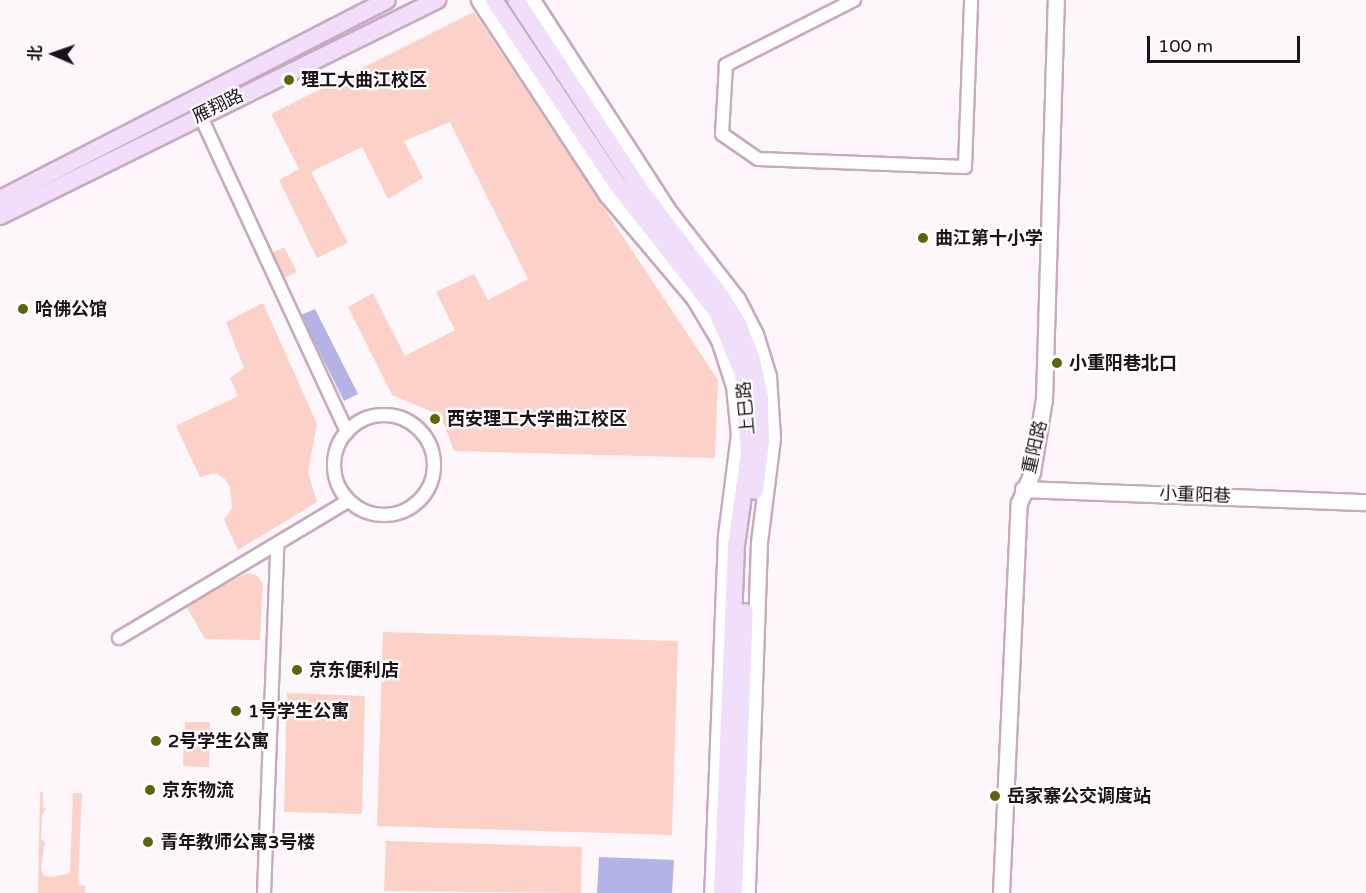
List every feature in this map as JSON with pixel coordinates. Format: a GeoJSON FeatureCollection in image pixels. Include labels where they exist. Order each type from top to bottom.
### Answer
{"type":"FeatureCollection","features":[{"type":"Feature","properties":{"kind":"main road","name":"雁翔路"},"geometry":{"type":"LineString","coordinates":[[0,216],[387,0]]}},
{"type":"Feature","properties":{"kind":"main road","name":"雁翔路"},"geometry":{"type":"LineString","coordinates":[[0,199],[195,108],[438,0]]}},
{"type":"Feature","properties":{"kind":"main road","name":"上巳路"},"geometry":{"type":"LineString","coordinates":[[494,0],[616,183],[713,305],[725,324],[743,374],[749,453],[736,545],[722,893]]}},
{"type":"Feature","properties":{"kind":"main road","name":"上巳路"},"geometry":{"type":"LineString","coordinates":[[516,0],[639,188],[725,302],[745,342],[756,379],[761,441],[748,538],[734,893]]}},
{"type":"Feature","properties":{"kind":"street"},"geometry":{"type":"LineString","coordinates":[[479,0],[607,195],[694,298],[719,340],[734,386],[739,434],[726,535],[712,893]]}},
{"type":"Feature","properties":{"kind":"street"},"geometry":{"type":"LineString","coordinates":[[532,0],[670,213],[737,299],[755,334],[765,366],[772,438],[759,542],[747,893]]}},
{"type":"Feature","properties":{"kind":"street"},"geometry":{"type":"LineString","coordinates":[[854,0],[726,65],[722,134],[758,159],[965,167],[971,0]]}},
{"type":"Feature","properties":{"kind":"street","name":"重阳路"},"geometry":{"type":"LineString","coordinates":[[1001,893],[1019,503],[1034,463],[1044,399],[1056,0]]}},
{"type":"Feature","properties":{"kind":"street"},"geometry":{"type":"LineString","coordinates":[[195,108],[242,204],[346,432]]}},
{"type":"Feature","properties":{"kind":"street"},"geometry":{"type":"LineString","coordinates":[[371,416],[399,417],[423,432],[434,458],[430,488],[408,511],[376,516],[348,501],[334,474],[338,444],[346,432],[371,416]]}},
{"type":"Feature","properties":{"kind":"street","name":"小重阳巷"},"geometry":{"type":"LineString","coordinates":[[1023,489],[1366,502]]}},
{"type":"Feature","properties":{"kind":"street"},"geometry":{"type":"LineString","coordinates":[[119,638],[277,547],[348,501]]}},
{"type":"Feature","properties":{"kind":"street"},"geometry":{"type":"LineString","coordinates":[[264,893],[277,547]]}},
{"type":"Feature","properties":{"kind":"shaded area"},"geometry":{"type":"Polygon","coordinates":[[[474,12],[718,380],[715,458],[454,451],[444,424],[430,411],[392,395],[348,307],[373,293],[405,356],[455,330],[436,292],[474,274],[488,300],[528,279],[450,122],[404,141],[423,178],[388,199],[362,147],[311,172],[348,243],[317,258],[279,180],[299,169],[271,114],[474,12]]]}},
{"type":"Feature","properties":{"kind":"shaded area"},"geometry":{"type":"Polygon","coordinates":[[[284,247],[297,272],[282,279],[270,254],[284,247]]]}},
{"type":"Feature","properties":{"kind":"shaded area"},"geometry":{"type":"Polygon","coordinates":[[[263,303],[317,424],[308,472],[317,502],[238,550],[224,520],[232,508],[230,488],[225,479],[214,473],[200,477],[176,426],[238,396],[230,378],[244,368],[226,322],[263,303]]]}},
{"type":"Feature","properties":{"kind":"shaded area"},"geometry":{"type":"Polygon","coordinates":[[[247,573],[256,575],[263,583],[260,640],[205,639],[186,606],[247,573]]]}},
{"type":"Feature","properties":{"kind":"shaded area"},"geometry":{"type":"Polygon","coordinates":[[[383,632],[678,641],[672,835],[377,826],[383,632]]]}},
{"type":"Feature","properties":{"kind":"shaded area"},"geometry":{"type":"Polygon","coordinates":[[[287,693],[365,696],[362,814],[284,812],[287,693]]]}},
{"type":"Feature","properties":{"kind":"shaded area"},"geometry":{"type":"Polygon","coordinates":[[[185,722],[210,722],[209,767],[183,766],[185,722]]]}},
{"type":"Feature","properties":{"kind":"shaded area"},"geometry":{"type":"Polygon","coordinates":[[[40,792],[43,792],[43,808],[46,808],[42,815],[41,840],[45,841],[41,870],[44,876],[52,877],[70,873],[73,793],[82,793],[78,885],[85,886],[85,893],[38,893],[40,792]]]}},
{"type":"Feature","properties":{"kind":"shaded area"},"geometry":{"type":"Polygon","coordinates":[[[386,841],[582,847],[581,893],[384,891],[386,841]]]}},
{"type":"Feature","properties":{"kind":"water"},"geometry":{"type":"Polygon","coordinates":[[[315,309],[358,394],[344,401],[301,315],[315,309]]]}},
{"type":"Feature","properties":{"kind":"water"},"geometry":{"type":"Polygon","coordinates":[[[599,857],[674,860],[672,893],[597,893],[599,857]]]}},
{"type":"Feature","properties":{"kind":"place","name":"理工大曲江校区"},"geometry":{"type":"Point","coordinates":[289,80]}},
{"type":"Feature","properties":{"kind":"place","name":"曲江第十小学"},"geometry":{"type":"Point","coordinates":[923,238]}},
{"type":"Feature","properties":{"kind":"place","name":"哈佛公馆"},"geometry":{"type":"Point","coordinates":[23,309]}},
{"type":"Feature","properties":{"kind":"place","name":"小重阳巷北口"},"geometry":{"type":"Point","coordinates":[1057,363]}},
{"type":"Feature","properties":{"kind":"place","name":"西安理工大学曲江校区"},"geometry":{"type":"Point","coordinates":[435,419]}},
{"type":"Feature","properties":{"kind":"place","name":"京东便利店"},"geometry":{"type":"Point","coordinates":[297,670]}},
{"type":"Feature","properties":{"kind":"place","name":"1号学生公寓"},"geometry":{"type":"Point","coordinates":[236,711]}},
{"type":"Feature","properties":{"kind":"place","name":"2号学生公寓"},"geometry":{"type":"Point","coordinates":[156,741]}},
{"type":"Feature","properties":{"kind":"place","name":"京东物流"},"geometry":{"type":"Point","coordinates":[150,790]}},
{"type":"Feature","properties":{"kind":"place","name":"岳家寨公交调度站"},"geometry":{"type":"Point","coordinates":[995,796]}},
{"type":"Feature","properties":{"kind":"place","name":"青年教师公寓3号楼"},"geometry":{"type":"Point","coordinates":[148,842]}}]}
